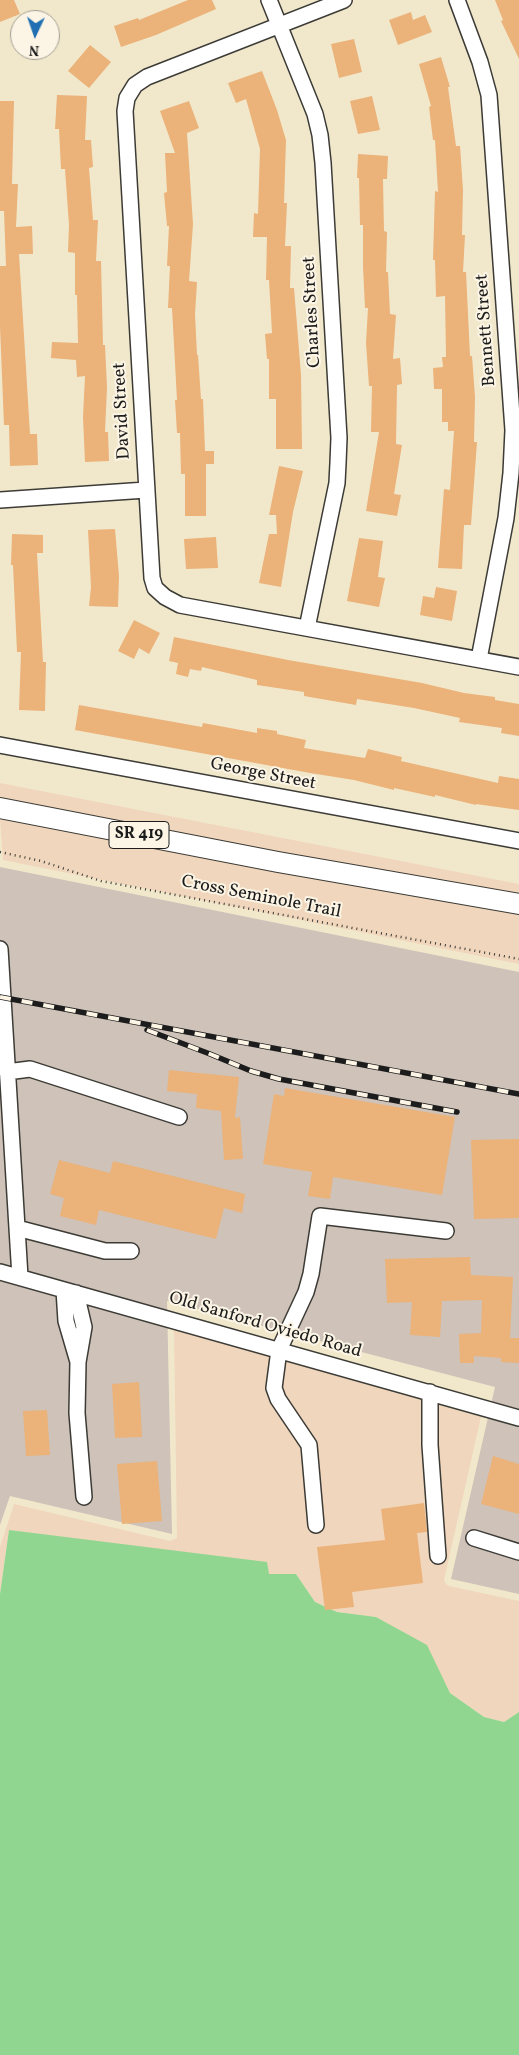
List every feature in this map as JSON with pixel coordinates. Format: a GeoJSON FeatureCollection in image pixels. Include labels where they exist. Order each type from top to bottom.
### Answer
{"type":"FeatureCollection","features":[{"type":"Feature","properties":{"kind":"main road","name":"SR 419"},"geometry":{"type":"LineString","coordinates":[[0,808],[278,862],[519,904]]}},
{"type":"Feature","properties":{"kind":"street","name":"Charles Street"},"geometry":{"type":"LineString","coordinates":[[269,0],[315,114],[320,136],[339,438],[337,482],[307,628]]}},
{"type":"Feature","properties":{"kind":"street","name":"David Street"},"geometry":{"type":"LineString","coordinates":[[344,0],[147,77],[135,85],[127,98],[126,131],[152,578],[155,588],[180,606],[519,667]]}},
{"type":"Feature","properties":{"kind":"street","name":"Bennett Street"},"geometry":{"type":"LineString","coordinates":[[457,0],[480,62],[489,95],[513,430],[506,518],[479,660]]}},
{"type":"Feature","properties":{"kind":"street"},"geometry":{"type":"LineString","coordinates":[[0,500],[146,490]]}},
{"type":"Feature","properties":{"kind":"street","name":"George Street"},"geometry":{"type":"LineString","coordinates":[[0,745],[519,842]]}},
{"type":"Feature","properties":{"kind":"street"},"geometry":{"type":"LineString","coordinates":[[0,949],[2,1017],[20,1277]]}},
{"type":"Feature","properties":{"kind":"street"},"geometry":{"type":"LineString","coordinates":[[7,1072],[30,1069],[179,1117]]}},
{"type":"Feature","properties":{"kind":"street"},"geometry":{"type":"LineString","coordinates":[[316,1525],[309,1445],[278,1399],[274,1388],[279,1350],[306,1292],[311,1274],[320,1216],[446,1231]]}},
{"type":"Feature","properties":{"kind":"street"},"geometry":{"type":"LineString","coordinates":[[17,1228],[105,1251],[131,1251]]}},
{"type":"Feature","properties":{"kind":"street","name":"Old Sanford Oviedo Road"},"geometry":{"type":"LineString","coordinates":[[0,1272],[519,1418]]}},
{"type":"Feature","properties":{"kind":"street"},"geometry":{"type":"LineString","coordinates":[[70,1291],[66,1321],[78,1362],[78,1412],[84,1497]]}},
{"type":"Feature","properties":{"kind":"street"},"geometry":{"type":"LineString","coordinates":[[430,1392],[430,1445],[438,1556]]}},
{"type":"Feature","properties":{"kind":"street"},"geometry":{"type":"LineString","coordinates":[[474,1538],[519,1552]]}},
{"type":"Feature","properties":{"kind":"path","name":"Cross Seminole Trail"},"geometry":{"type":"LineString","coordinates":[[0,852],[41,861],[101,881],[519,959]]}},
{"type":"Feature","properties":{"kind":"shaded area"},"geometry":{"type":"Polygon","coordinates":[[[0,783],[519,884],[519,896],[348,866],[0,799],[0,783]]]}},
{"type":"Feature","properties":{"kind":"shaded area"},"geometry":{"type":"Polygon","coordinates":[[[0,817],[352,885],[519,914],[519,964],[3,860],[0,817]]]}},
{"type":"Feature","properties":{"kind":"shaded area"},"geometry":{"type":"Polygon","coordinates":[[[0,867],[519,972],[519,1594],[451,1579],[495,1387],[167,1301],[172,1534],[10,1496],[0,1525],[0,867]]]}},
{"type":"Feature","properties":{"kind":"shaded area"},"geometry":{"type":"Polygon","coordinates":[[[174,1329],[481,1417],[444,1580],[449,1586],[519,1601],[519,1712],[504,1722],[484,1717],[450,1693],[426,1645],[376,1617],[337,1612],[315,1602],[296,1574],[269,1574],[9,1530],[0,1594],[0,1547],[14,1504],[170,1541],[177,1538],[174,1329]]]}},
{"type":"Feature","properties":{"kind":"green space"},"geometry":{"type":"Polygon","coordinates":[[[9,1530],[267,1562],[269,1574],[296,1574],[315,1602],[337,1612],[376,1617],[427,1645],[450,1693],[484,1717],[504,1722],[519,1712],[519,2055],[0,2055],[0,1594],[9,1530]]]}},
{"type":"Feature","properties":{"kind":"building"},"geometry":{"type":"Polygon","coordinates":[[[0,0],[14,0],[18,10],[10,10],[10,18],[0,22],[0,0]]]}},
{"type":"Feature","properties":{"kind":"building"},"geometry":{"type":"Polygon","coordinates":[[[188,0],[212,0],[216,9],[156,35],[121,47],[114,26],[138,18],[139,20],[188,0]]]}},
{"type":"Feature","properties":{"kind":"building"},"geometry":{"type":"Polygon","coordinates":[[[495,0],[519,0],[519,59],[501,21],[503,20],[495,0]]]}},
{"type":"Feature","properties":{"kind":"building"},"geometry":{"type":"Polygon","coordinates":[[[411,12],[413,20],[425,15],[432,32],[398,45],[389,20],[411,12]]]}},
{"type":"Feature","properties":{"kind":"building"},"geometry":{"type":"Polygon","coordinates":[[[354,39],[362,72],[339,78],[331,44],[354,39]]]}},
{"type":"Feature","properties":{"kind":"building"},"geometry":{"type":"Polygon","coordinates":[[[90,45],[111,62],[89,88],[68,71],[90,45]]]}},
{"type":"Feature","properties":{"kind":"building"},"geometry":{"type":"Polygon","coordinates":[[[441,57],[450,87],[448,87],[456,146],[460,146],[463,190],[462,235],[465,235],[463,272],[466,272],[470,356],[472,356],[475,397],[474,442],[477,442],[471,525],[464,525],[462,569],[438,568],[444,489],[450,490],[454,431],[448,431],[448,422],[442,422],[442,389],[434,389],[433,368],[443,367],[442,357],[446,357],[445,296],[436,297],[435,260],[433,260],[435,191],[438,192],[435,140],[433,140],[429,107],[431,106],[419,64],[441,57]]]}},
{"type":"Feature","properties":{"kind":"building"},"geometry":{"type":"Polygon","coordinates":[[[262,71],[286,140],[284,203],[287,203],[285,246],[291,246],[290,288],[294,288],[301,375],[302,449],[276,449],[276,399],[269,399],[269,359],[267,359],[265,334],[272,333],[269,280],[266,280],[267,237],[253,237],[254,213],[258,214],[260,149],[246,99],[236,103],[228,83],[262,71]]]}},
{"type":"Feature","properties":{"kind":"building"},"geometry":{"type":"Polygon","coordinates":[[[57,95],[87,96],[85,140],[91,140],[93,167],[89,168],[93,220],[98,220],[96,261],[101,261],[103,345],[105,345],[107,387],[105,432],[108,432],[109,461],[85,462],[83,417],[85,376],[77,377],[76,360],[51,358],[52,342],[78,343],[75,253],[68,252],[69,225],[65,169],[61,169],[59,129],[55,129],[57,95]]]}},
{"type":"Feature","properties":{"kind":"building"},"geometry":{"type":"Polygon","coordinates":[[[372,96],[380,130],[358,134],[350,101],[372,96]]]}},
{"type":"Feature","properties":{"kind":"building"},"geometry":{"type":"Polygon","coordinates":[[[0,101],[14,101],[12,184],[18,184],[16,227],[32,226],[33,254],[19,254],[30,434],[37,434],[38,465],[10,466],[9,425],[4,425],[0,326],[0,266],[6,266],[4,211],[0,211],[0,101]]]}},
{"type":"Feature","properties":{"kind":"building"},"geometry":{"type":"Polygon","coordinates":[[[189,101],[199,128],[187,133],[193,224],[189,281],[197,282],[195,314],[201,399],[203,399],[205,451],[214,451],[214,464],[206,464],[206,516],[185,516],[185,474],[181,474],[180,433],[177,433],[172,308],[168,308],[170,266],[167,266],[169,226],[167,226],[164,193],[167,192],[165,153],[175,153],[160,111],[189,101]]]}},
{"type":"Feature","properties":{"kind":"building"},"geometry":{"type":"Polygon","coordinates":[[[358,154],[388,156],[387,179],[383,179],[384,231],[387,232],[386,272],[388,272],[390,314],[396,315],[393,359],[400,358],[402,384],[397,385],[396,444],[402,445],[394,494],[401,495],[397,516],[366,511],[379,432],[371,432],[372,386],[369,386],[366,343],[368,308],[365,308],[363,225],[360,225],[359,178],[357,178],[358,154]]]}},
{"type":"Feature","properties":{"kind":"building"},"geometry":{"type":"Polygon","coordinates":[[[279,466],[303,471],[293,512],[281,587],[259,583],[269,534],[277,534],[276,515],[269,515],[279,466]]]}},
{"type":"Feature","properties":{"kind":"building"},"geometry":{"type":"Polygon","coordinates":[[[115,529],[119,576],[118,607],[89,606],[91,587],[88,530],[115,529]]]}},
{"type":"Feature","properties":{"kind":"building"},"geometry":{"type":"Polygon","coordinates":[[[12,534],[43,535],[43,553],[37,553],[43,662],[46,662],[45,711],[19,710],[21,652],[17,652],[13,565],[11,565],[12,534]]]}},
{"type":"Feature","properties":{"kind":"building"},"geometry":{"type":"Polygon","coordinates":[[[216,537],[218,568],[186,569],[184,539],[216,537]]]}},
{"type":"Feature","properties":{"kind":"building"},"geometry":{"type":"Polygon","coordinates":[[[359,538],[383,541],[378,577],[385,578],[379,607],[347,601],[359,538]]]}},
{"type":"Feature","properties":{"kind":"building"},"geometry":{"type":"Polygon","coordinates":[[[436,587],[457,591],[452,621],[420,615],[423,596],[434,598],[436,587]]]}},
{"type":"Feature","properties":{"kind":"building"},"geometry":{"type":"Polygon","coordinates":[[[134,620],[160,633],[149,654],[139,648],[134,659],[118,651],[134,620]]]}},
{"type":"Feature","properties":{"kind":"building"},"geometry":{"type":"Polygon","coordinates":[[[174,637],[288,660],[422,683],[464,693],[495,697],[495,700],[519,704],[519,736],[501,733],[502,728],[459,722],[460,718],[414,708],[357,699],[356,705],[304,696],[304,692],[257,685],[257,680],[202,667],[201,671],[190,669],[188,677],[176,674],[178,663],[169,661],[174,637]]]}},
{"type":"Feature","properties":{"kind":"building"},"geometry":{"type":"Polygon","coordinates":[[[79,705],[202,727],[203,723],[257,733],[257,728],[277,731],[277,734],[306,740],[304,748],[365,758],[368,749],[402,757],[401,761],[498,783],[499,776],[519,779],[519,810],[476,805],[435,795],[435,797],[394,788],[394,790],[354,780],[75,730],[79,705]]]}},
{"type":"Feature","properties":{"kind":"building"},"geometry":{"type":"Polygon","coordinates":[[[169,1070],[239,1077],[235,1118],[240,1117],[243,1159],[224,1160],[221,1111],[196,1108],[197,1094],[167,1091],[169,1070]]]}},
{"type":"Feature","properties":{"kind":"building"},"geometry":{"type":"Polygon","coordinates":[[[285,1088],[455,1117],[442,1195],[333,1177],[330,1199],[308,1196],[312,1172],[263,1164],[274,1094],[284,1096],[285,1088]]]}},
{"type":"Feature","properties":{"kind":"building"},"geometry":{"type":"Polygon","coordinates":[[[519,1139],[519,1218],[474,1219],[471,1140],[519,1139]]]}},
{"type":"Feature","properties":{"kind":"building"},"geometry":{"type":"Polygon","coordinates":[[[59,1160],[110,1173],[113,1161],[245,1194],[242,1213],[224,1208],[216,1239],[99,1210],[96,1225],[60,1216],[64,1198],[50,1194],[59,1160]]]}},
{"type":"Feature","properties":{"kind":"building"},"geometry":{"type":"Polygon","coordinates":[[[470,1257],[471,1275],[513,1277],[510,1338],[519,1338],[519,1363],[501,1362],[501,1358],[474,1356],[474,1363],[460,1363],[459,1334],[481,1333],[482,1300],[442,1301],[440,1337],[410,1335],[412,1302],[387,1303],[385,1259],[470,1257]]]}},
{"type":"Feature","properties":{"kind":"building"},"geometry":{"type":"Polygon","coordinates":[[[139,1382],[142,1437],[115,1438],[112,1384],[139,1382]]]}},
{"type":"Feature","properties":{"kind":"building"},"geometry":{"type":"Polygon","coordinates":[[[47,1410],[50,1455],[26,1456],[23,1411],[47,1410]]]}},
{"type":"Feature","properties":{"kind":"building"},"geometry":{"type":"Polygon","coordinates":[[[493,1456],[519,1464],[519,1514],[481,1504],[493,1456]]]}},
{"type":"Feature","properties":{"kind":"building"},"geometry":{"type":"Polygon","coordinates":[[[157,1461],[162,1521],[122,1524],[117,1464],[157,1461]]]}},
{"type":"Feature","properties":{"kind":"building"},"geometry":{"type":"Polygon","coordinates":[[[424,1503],[427,1532],[417,1533],[423,1583],[352,1592],[354,1607],[325,1610],[317,1547],[385,1540],[381,1509],[424,1503]]]}},
{"type":"Feature","properties":{"kind":"railway"},"geometry":{"type":"LineString","coordinates":[[0,997],[519,1094]]}},
{"type":"Feature","properties":{"kind":"railway"},"geometry":{"type":"LineString","coordinates":[[147,1030],[251,1071],[279,1079],[457,1112]]}}]}
